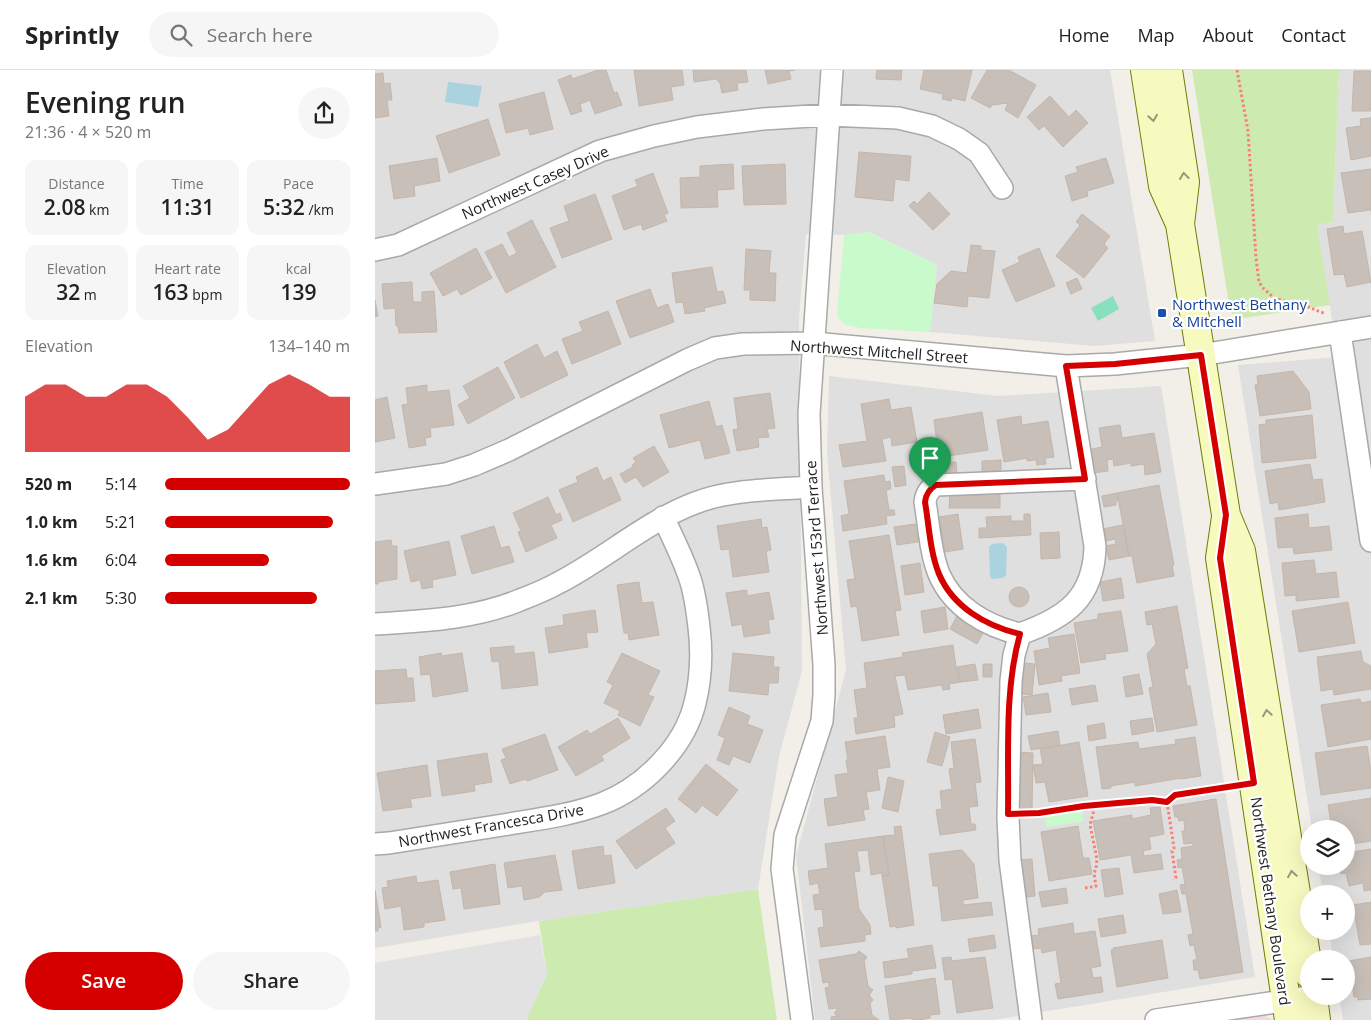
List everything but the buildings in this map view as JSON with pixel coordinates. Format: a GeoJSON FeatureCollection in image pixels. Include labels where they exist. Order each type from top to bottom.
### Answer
{"type":"FeatureCollection","features":[{"type":"Feature","properties":{"kind":"main road","name":"Northwest Bethany Boulevard"},"geometry":{"type":"LineString","coordinates":[[1145,70],[1163,186],[1180,224],[1226,515],[1241,551],[1305,950]]}},
{"type":"Feature","properties":{"kind":"main road","name":"Northwest Bethany Boulevard"},"geometry":{"type":"LineString","coordinates":[[1168,70],[1185,182],[1180,224]]}},
{"type":"Feature","properties":{"kind":"main road","name":"Northwest Bethany Boulevard"},"geometry":{"type":"LineString","coordinates":[[1226,515],[1220,558],[1287,1010]]}},
{"type":"Feature","properties":{"kind":"street","name":"Northwest 153rd Terrace"},"geometry":{"type":"LineString","coordinates":[[802,1020],[782,869],[785,835],[822,721],[824,695],[824,665],[811,487],[809,414],[832,70]]}},
{"type":"Feature","properties":{"kind":"street","name":"Northwest Casey Drive"},"geometry":{"type":"LineString","coordinates":[[375,250],[398,245],[600,151],[697,127],[763,119],[828,115],[898,118],[932,126],[959,138],[979,153],[1002,188]]}},
{"type":"Feature","properties":{"kind":"street","name":"Northwest Mitchell Street"},"geometry":{"type":"LineString","coordinates":[[375,484],[446,474],[474,465],[509,450],[687,360],[715,348],[743,344],[813,343],[1066,366],[1115,364],[1201,355],[1371,327]]}},
{"type":"Feature","properties":{"kind":"street"},"geometry":{"type":"LineString","coordinates":[[1340,332],[1371,541]]}},
{"type":"Feature","properties":{"kind":"street"},"geometry":{"type":"LineString","coordinates":[[1066,366],[1085,479],[1095,546],[1095,564],[1091,578],[1085,590],[1073,605],[1059,617],[1045,625],[1020,634],[1001,629],[971,613],[957,601],[946,588],[939,573],[933,551],[925,502],[930,488],[936,485],[1085,479]]}},
{"type":"Feature","properties":{"kind":"street"},"geometry":{"type":"LineString","coordinates":[[375,624],[424,621],[481,612],[519,601],[559,583],[663,517],[696,502],[733,493],[811,487]]}},
{"type":"Feature","properties":{"kind":"street","name":"Northwest Francesca Drive"},"geometry":{"type":"LineString","coordinates":[[375,844],[570,814],[601,804],[627,792],[647,778],[668,755],[685,730],[695,703],[700,671],[700,640],[697,607],[689,576],[663,517]]}},
{"type":"Feature","properties":{"kind":"street"},"geometry":{"type":"LineString","coordinates":[[1020,634],[1014,656],[1011,681],[1008,814],[1010,860],[1031,1020]]}},
{"type":"Feature","properties":{"kind":"street"},"geometry":{"type":"LineString","coordinates":[[1156,1020],[1287,1010],[1300,1004]]}},
{"type":"Feature","properties":{"kind":"path"},"geometry":{"type":"LineString","coordinates":[[1237,70],[1247,131],[1259,282],[1274,298],[1308,307],[1329,316],[1340,332]]}},
{"type":"Feature","properties":{"kind":"path"},"geometry":{"type":"LineString","coordinates":[[1008,814],[1039,813],[1152,800],[1167,802],[1175,795],[1254,783]]}},
{"type":"Feature","properties":{"kind":"path"},"geometry":{"type":"LineString","coordinates":[[1167,802],[1174,848],[1172,851],[1176,878],[1174,880]]}},
{"type":"Feature","properties":{"kind":"path"},"geometry":{"type":"LineString","coordinates":[[1085,888],[1096,886],[1094,873],[1097,859],[1091,825],[1095,806]]}},
{"type":"Feature","properties":{"kind":"shaded area"},"geometry":{"type":"Polygon","coordinates":[[[375,70],[1110,70],[1155,341],[1094,346],[930,332],[937,265],[869,232],[844,235],[806,234],[799,318],[802,671],[779,756],[758,889],[539,921],[375,948],[375,70]]]}},
{"type":"Feature","properties":{"kind":"shaded area"},"geometry":{"type":"Polygon","coordinates":[[[1339,70],[1371,70],[1371,1020],[1343,1020],[1340,1005],[1355,1005],[1355,950],[1332,950],[1330,940],[1355,940],[1355,885],[1321,885],[1320,875],[1355,875],[1355,820],[1311,820],[1238,365],[1338,357],[1317,225],[1333,222],[1339,70]]]}},
{"type":"Feature","properties":{"kind":"shaded area"},"geometry":{"type":"Polygon","coordinates":[[[829,376],[998,396],[1161,386],[1255,977],[993,1020],[815,1020],[796,856],[846,670],[827,453],[829,376]]]}},
{"type":"Feature","properties":{"kind":"shaded area"},"geometry":{"type":"Polygon","coordinates":[[[540,935],[547,974],[526,1020],[375,1020],[375,963],[540,935]]]}},
{"type":"Feature","properties":{"kind":"shaded area"},"geometry":{"type":"Polygon","coordinates":[[[1263,1015],[1273,1020],[1226,1020],[1263,1015]]]}},
{"type":"Feature","properties":{"kind":"green space"},"geometry":{"type":"Polygon","coordinates":[[[1192,70],[1339,70],[1333,222],[1317,225],[1330,305],[1239,319],[1230,311],[1192,70]]]}},
{"type":"Feature","properties":{"kind":"green space"},"geometry":{"type":"Polygon","coordinates":[[[869,232],[937,265],[930,332],[861,328],[846,325],[840,320],[837,313],[844,235],[869,232]]]}},
{"type":"Feature","properties":{"kind":"green space"},"geometry":{"type":"Polygon","coordinates":[[[1113,296],[1119,309],[1098,321],[1091,308],[1113,296]]]}},
{"type":"Feature","properties":{"kind":"green space"},"geometry":{"type":"Polygon","coordinates":[[[1081,809],[1084,821],[1046,827],[1045,814],[1081,809]]]}},
{"type":"Feature","properties":{"kind":"green space"},"geometry":{"type":"Polygon","coordinates":[[[758,889],[777,1020],[526,1020],[547,974],[539,921],[758,889]]]}},
{"type":"Feature","properties":{"kind":"water"},"geometry":{"type":"Polygon","coordinates":[[[448,82],[482,86],[478,107],[445,102],[448,82]]]}},
{"type":"Feature","properties":{"kind":"water"},"geometry":{"type":"Polygon","coordinates":[[[1003,543],[1007,547],[1006,576],[992,579],[990,576],[989,547],[992,544],[1003,543]]]}},
{"type":"Feature","properties":{"kind":"place","name":"Northwest Bethany & Mitchell"},"geometry":{"type":"Point","coordinates":[1162,313]}},
{"type":"Feature","properties":{"kind":"route"},"geometry":{"type":"LineString","coordinates":[[1201,355],[1226,515],[1220,558],[1254,783],[1175,795],[1167,802],[1152,800],[1115,805],[1084,806],[1039,813],[1008,814],[1011,681],[1014,656],[1020,634],[1001,629],[971,613],[946,588],[934,555],[925,502],[930,488],[936,485],[1085,479],[1066,366],[1115,364],[1201,355]]}}]}
